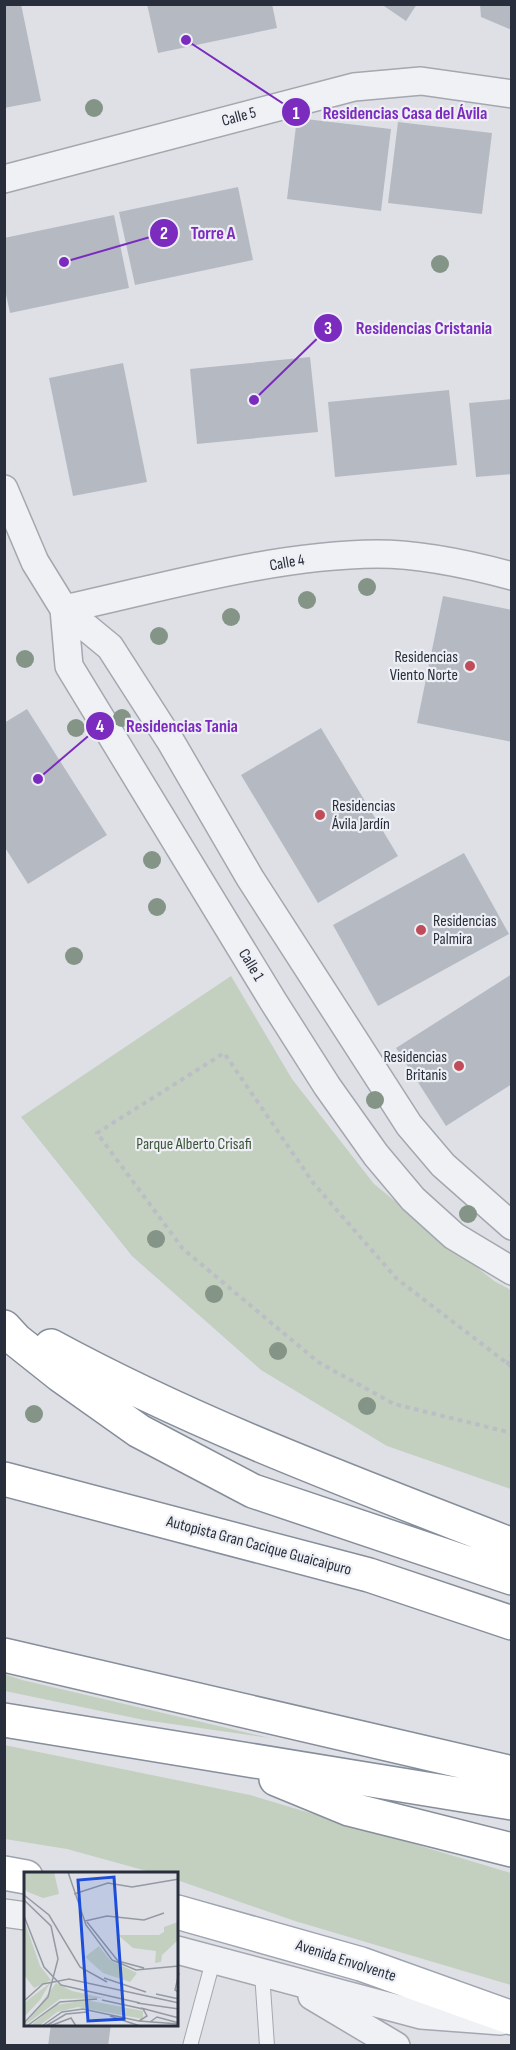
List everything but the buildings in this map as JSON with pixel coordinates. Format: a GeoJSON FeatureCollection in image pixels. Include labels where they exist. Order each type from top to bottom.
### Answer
{"type":"FeatureCollection","features":[{"type":"Feature","properties":{"kind":"main road"},"geometry":{"type":"LineString","coordinates":[[4,1321],[117,1383],[286,1456],[512,1545]]}},
{"type":"Feature","properties":{"kind":"main road"},"geometry":{"type":"LineString","coordinates":[[4,1327],[16,1340],[60,1375],[139,1431],[253,1491],[512,1578]]}},
{"type":"Feature","properties":{"kind":"main road","name":"Autopista Gran Cacique Guaicaipuro"},"geometry":{"type":"LineString","coordinates":[[4,1479],[369,1575],[512,1623]]}},
{"type":"Feature","properties":{"kind":"main road"},"geometry":{"type":"LineString","coordinates":[[4,1655],[512,1773]]}},
{"type":"Feature","properties":{"kind":"main road"},"geometry":{"type":"LineString","coordinates":[[4,1719],[227,1758],[512,1803]]}},
{"type":"Feature","properties":{"kind":"main road"},"geometry":{"type":"LineString","coordinates":[[227,1758],[349,1809],[512,1850]]}},
{"type":"Feature","properties":{"kind":"main road"},"geometry":{"type":"LineString","coordinates":[[4,1873],[24,1877]]}},
{"type":"Feature","properties":{"kind":"main road","name":"Avenida Envolvente"},"geometry":{"type":"LineString","coordinates":[[178,1912],[361,1964],[512,2020]]}},
{"type":"Feature","properties":{"kind":"street","name":"Calle 5"},"geometry":{"type":"LineString","coordinates":[[4,178],[354,87],[421,81],[512,94]]}},
{"type":"Feature","properties":{"kind":"street","name":"Calle 1"},"geometry":{"type":"LineString","coordinates":[[4,489],[35,562],[64,609],[110,647],[171,742],[250,878],[409,1125],[443,1165],[512,1227]]}},
{"type":"Feature","properties":{"kind":"street","name":"Calle 4"},"geometry":{"type":"LineString","coordinates":[[64,609],[214,576],[320,557],[378,554],[410,556],[479,567],[512,576]]}},
{"type":"Feature","properties":{"kind":"street","name":"Calle 1"},"geometry":{"type":"LineString","coordinates":[[64,609],[69,666],[327,1086],[376,1155],[413,1199],[454,1236],[512,1271]]}},
{"type":"Feature","properties":{"kind":"street"},"geometry":{"type":"LineString","coordinates":[[210,897],[250,878]]}},
{"type":"Feature","properties":{"kind":"street"},"geometry":{"type":"LineString","coordinates":[[4,1913],[24,1916]]}},
{"type":"Feature","properties":{"kind":"street","name":"Avenida Envolvente"},"geometry":{"type":"LineString","coordinates":[[178,1950],[421,2015],[512,2020]]}},
{"type":"Feature","properties":{"kind":"street","name":"Avenida Envolvente"},"geometry":{"type":"LineString","coordinates":[[272,1976],[396,2046]]}},
{"type":"Feature","properties":{"kind":"lane"},"geometry":{"type":"LineString","coordinates":[[190,2046],[213,1961]]}},
{"type":"Feature","properties":{"kind":"lane"},"geometry":{"type":"LineString","coordinates":[[267,2046],[272,1976]]}},
{"type":"Feature","properties":{"kind":"path"},"geometry":{"type":"LineString","coordinates":[[512,1354],[509,1366],[397,1279],[314,1184],[224,1053],[97,1132],[183,1249],[318,1362],[394,1404],[512,1433]]}},
{"type":"Feature","properties":{"kind":"green space","name":"Parque Alberto Crisafi"},"geometry":{"type":"Polygon","coordinates":[[[231,976],[292,1079],[374,1184],[494,1281],[511,1290],[511,1489],[387,1446],[261,1370],[132,1256],[21,1117],[231,976]]]}},
{"type":"Feature","properties":{"kind":"green space"},"geometry":{"type":"Polygon","coordinates":[[[4,1674],[270,1738],[144,1720],[5,1691],[4,1674]]]}},
{"type":"Feature","properties":{"kind":"green space"},"geometry":{"type":"Polygon","coordinates":[[[4,1745],[250,1795],[511,1873],[511,1985],[295,1921],[178,1880],[178,1872],[150,1872],[67,1849],[5,1839],[4,1745]]]}},
{"type":"Feature","properties":{"kind":"place","name":"Residencias Casa del Ávila"},"geometry":{"type":"Point","coordinates":[186,40]}},
{"type":"Feature","properties":{"kind":"place","name":"Torre A"},"geometry":{"type":"Point","coordinates":[64,262]}},
{"type":"Feature","properties":{"kind":"place","name":"Residencias Cristania"},"geometry":{"type":"Point","coordinates":[254,400]}},
{"type":"Feature","properties":{"kind":"place","name":"Residencias Viento Norte"},"geometry":{"type":"Point","coordinates":[470,666]}},
{"type":"Feature","properties":{"kind":"place","name":"Residencias Tania"},"geometry":{"type":"Point","coordinates":[38,779]}},
{"type":"Feature","properties":{"kind":"place","name":"Residencias Ávila Jardín"},"geometry":{"type":"Point","coordinates":[320,815]}},
{"type":"Feature","properties":{"kind":"place","name":"Residencias Palmira"},"geometry":{"type":"Point","coordinates":[421,930]}},
{"type":"Feature","properties":{"kind":"place","name":"Residencias Britanis"},"geometry":{"type":"Point","coordinates":[459,1066]}}]}
